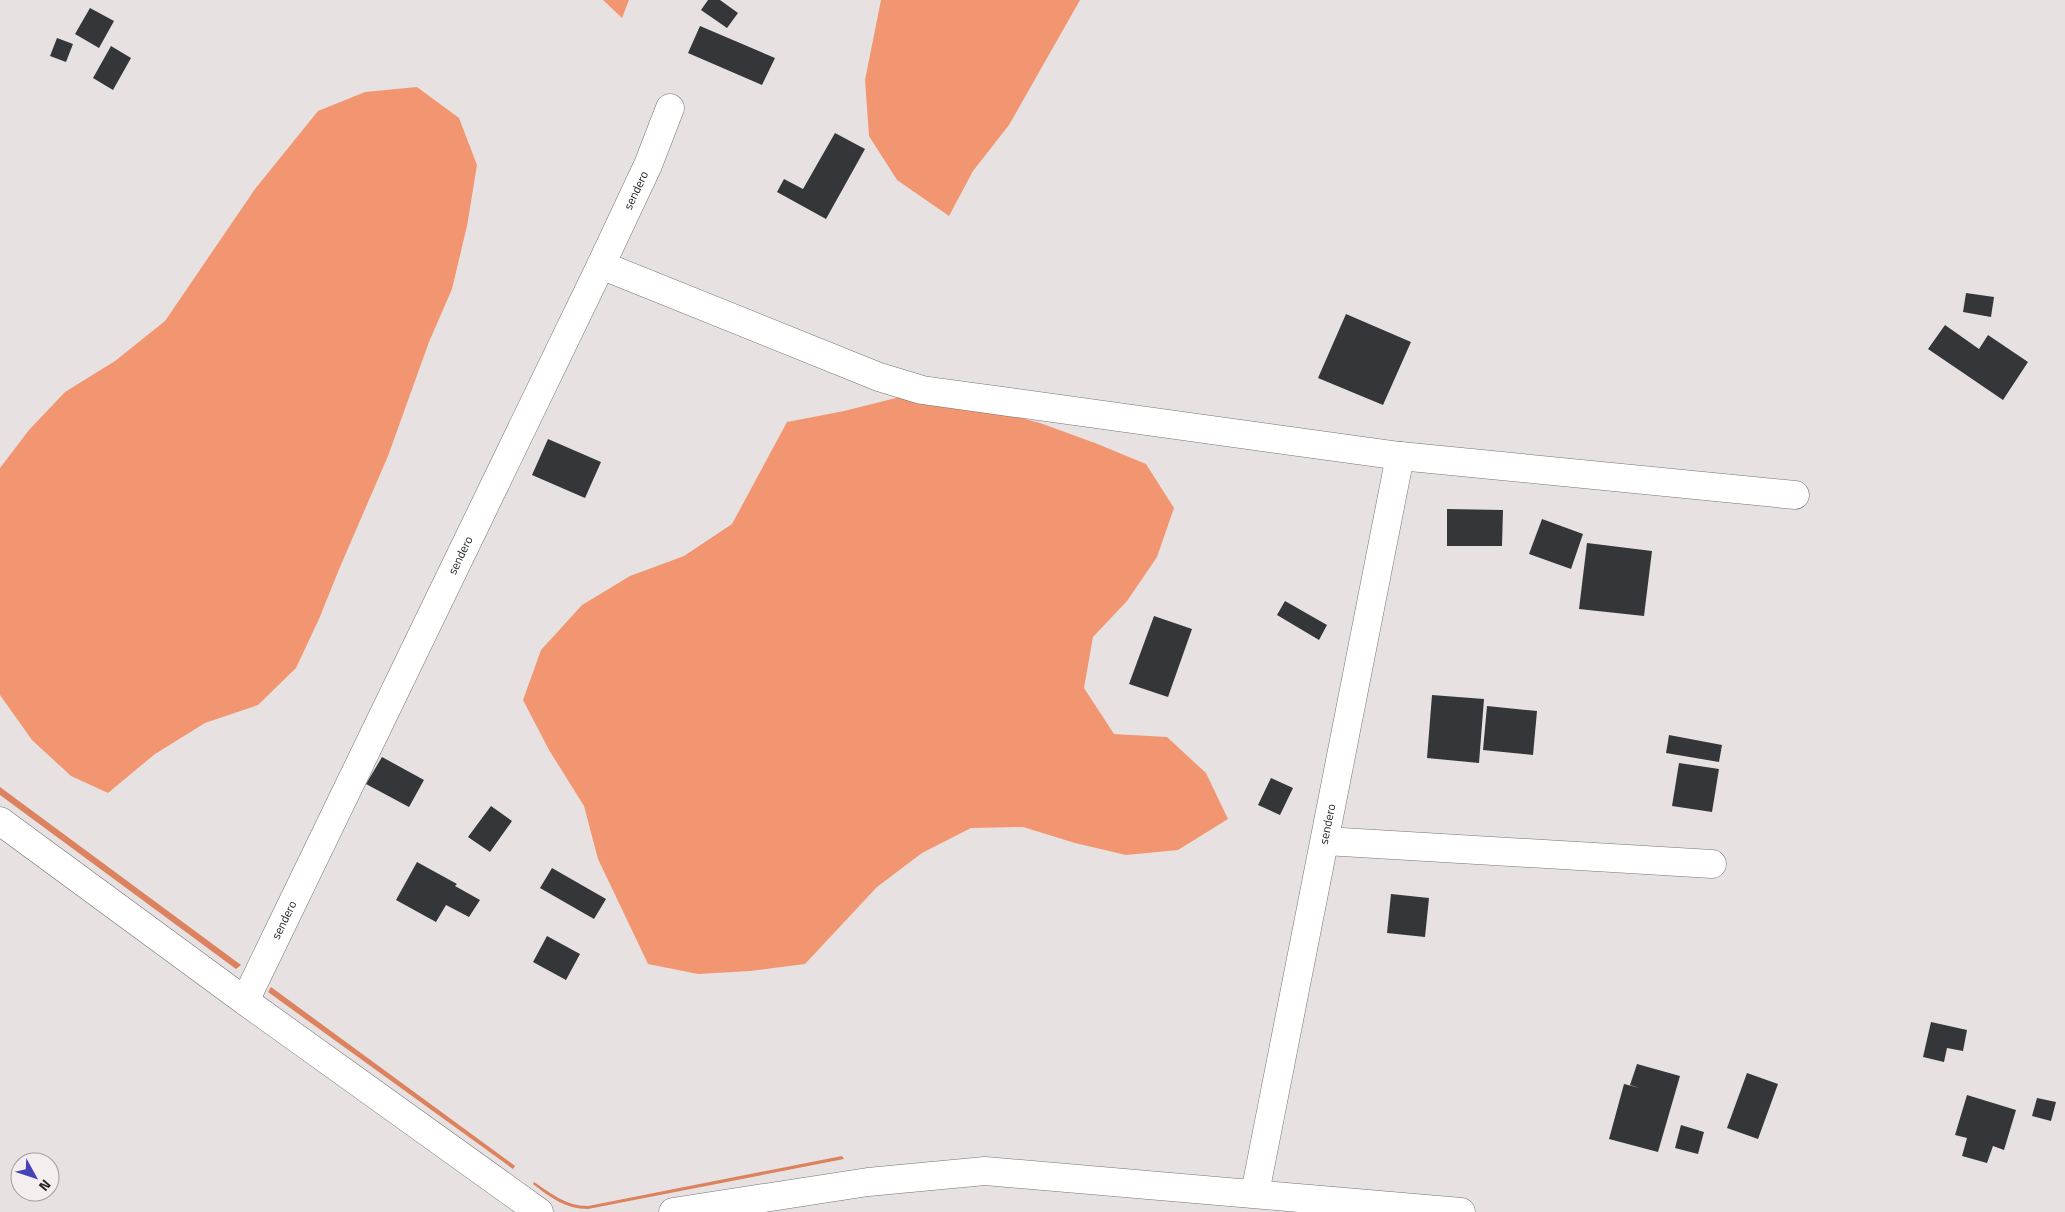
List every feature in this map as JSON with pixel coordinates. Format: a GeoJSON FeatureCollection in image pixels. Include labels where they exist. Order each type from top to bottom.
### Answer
{"type":"FeatureCollection","features":[{"type":"Feature","properties":{"kind":"street","name":"sendero"},"geometry":{"type":"LineString","coordinates":[[245,1001],[601,265],[648,165],[670,108]]}},
{"type":"Feature","properties":{"kind":"street"},"geometry":{"type":"LineString","coordinates":[[601,265],[878,377],[922,390],[1400,456],[1795,495]]}},
{"type":"Feature","properties":{"kind":"street","name":"sendero"},"geometry":{"type":"LineString","coordinates":[[1255,1193],[1400,456]]}},
{"type":"Feature","properties":{"kind":"street"},"geometry":{"type":"LineString","coordinates":[[0,821],[245,1001],[539,1212]]}},
{"type":"Feature","properties":{"kind":"street"},"geometry":{"type":"LineString","coordinates":[[1325,841],[1712,864]]}},
{"type":"Feature","properties":{"kind":"street"},"geometry":{"type":"LineString","coordinates":[[673,1212],[868,1182],[984,1171],[1461,1212]]}},
{"type":"Feature","properties":{"kind":"shaded area"},"geometry":{"type":"Polygon","coordinates":[[[603,0],[629,0],[622,18],[603,0]]]}},
{"type":"Feature","properties":{"kind":"shaded area"},"geometry":{"type":"Polygon","coordinates":[[[881,0],[1080,0],[1009,125],[973,171],[949,216],[897,180],[869,136],[865,80],[881,0]]]}},
{"type":"Feature","properties":{"kind":"shaded area"},"geometry":{"type":"Polygon","coordinates":[[[417,87],[459,118],[477,165],[467,226],[452,289],[429,342],[388,456],[319,619],[296,668],[258,705],[205,723],[155,754],[108,793],[71,776],[32,740],[0,695],[0,468],[29,430],[65,392],[115,361],[165,321],[255,189],[318,111],[365,92],[417,87]]]}},
{"type":"Feature","properties":{"kind":"shaded area"},"geometry":{"type":"Polygon","coordinates":[[[900,397],[984,408],[1040,423],[1146,464],[1174,508],[1157,557],[1127,601],[1093,637],[1084,688],[1114,734],[1167,737],[1206,773],[1228,819],[1178,850],[1126,855],[1075,843],[1023,827],[971,828],[922,853],[877,887],[805,964],[751,971],[698,974],[648,964],[598,859],[584,806],[549,750],[523,700],[541,650],[582,605],[630,576],[684,556],[732,524],[787,422],[844,411],[900,397]]]}},
{"type":"Feature","properties":{"kind":"shaded area"},"geometry":{"type":"Polygon","coordinates":[[[0,787],[241,965],[236,969],[0,795],[0,787]]]}},
{"type":"Feature","properties":{"kind":"shaded area"},"geometry":{"type":"Polygon","coordinates":[[[271,987],[515,1166],[513,1169],[268,992],[271,987]]]}},
{"type":"Feature","properties":{"kind":"shaded area"},"geometry":{"type":"Polygon","coordinates":[[[842,1156],[844,1159],[588,1209],[565,1205],[533,1184],[534,1182],[566,1202],[588,1206],[842,1156]]]}},
{"type":"Feature","properties":{"kind":"building"},"geometry":{"type":"Polygon","coordinates":[[[708,0],[720,0],[738,13],[727,28],[701,10],[708,0]]]}},
{"type":"Feature","properties":{"kind":"building"},"geometry":{"type":"Polygon","coordinates":[[[90,8],[114,21],[99,48],[75,34],[90,8]]]}},
{"type":"Feature","properties":{"kind":"building"},"geometry":{"type":"Polygon","coordinates":[[[700,26],[775,58],[762,85],[688,53],[700,26]]]}},
{"type":"Feature","properties":{"kind":"building"},"geometry":{"type":"Polygon","coordinates":[[[57,38],[73,44],[66,62],[50,56],[57,38]]]}},
{"type":"Feature","properties":{"kind":"building"},"geometry":{"type":"Polygon","coordinates":[[[111,46],[131,58],[113,90],[93,78],[111,46]]]}},
{"type":"Feature","properties":{"kind":"building"},"geometry":{"type":"Polygon","coordinates":[[[835,133],[865,149],[826,219],[777,192],[784,179],[803,189],[835,133]]]}},
{"type":"Feature","properties":{"kind":"building"},"geometry":{"type":"Polygon","coordinates":[[[1966,293],[1994,297],[1991,317],[1963,312],[1966,293]]]}},
{"type":"Feature","properties":{"kind":"building"},"geometry":{"type":"Polygon","coordinates":[[[1346,314],[1411,342],[1383,405],[1318,378],[1346,314]]]}},
{"type":"Feature","properties":{"kind":"building"},"geometry":{"type":"Polygon","coordinates":[[[1945,325],[1979,349],[1988,335],[2028,362],[2003,400],[1928,349],[1945,325]]]}},
{"type":"Feature","properties":{"kind":"building"},"geometry":{"type":"Polygon","coordinates":[[[548,439],[601,462],[585,498],[532,475],[548,439]]]}},
{"type":"Feature","properties":{"kind":"building"},"geometry":{"type":"Polygon","coordinates":[[[1447,509],[1503,510],[1502,546],[1447,546],[1447,509]]]}},
{"type":"Feature","properties":{"kind":"building"},"geometry":{"type":"Polygon","coordinates":[[[1542,519],[1583,534],[1571,569],[1529,554],[1542,519]]]}},
{"type":"Feature","properties":{"kind":"building"},"geometry":{"type":"Polygon","coordinates":[[[1587,543],[1652,551],[1644,616],[1579,609],[1587,543]]]}},
{"type":"Feature","properties":{"kind":"building"},"geometry":{"type":"Polygon","coordinates":[[[1285,601],[1327,625],[1319,640],[1277,615],[1285,601]]]}},
{"type":"Feature","properties":{"kind":"building"},"geometry":{"type":"Polygon","coordinates":[[[1154,616],[1192,629],[1168,697],[1129,684],[1154,616]]]}},
{"type":"Feature","properties":{"kind":"building"},"geometry":{"type":"Polygon","coordinates":[[[1432,695],[1484,699],[1479,763],[1427,758],[1432,695]]]}},
{"type":"Feature","properties":{"kind":"building"},"geometry":{"type":"Polygon","coordinates":[[[1487,706],[1537,711],[1533,755],[1483,750],[1487,706]]]}},
{"type":"Feature","properties":{"kind":"building"},"geometry":{"type":"Polygon","coordinates":[[[1669,735],[1722,745],[1719,762],[1666,753],[1669,735]]]}},
{"type":"Feature","properties":{"kind":"building"},"geometry":{"type":"Polygon","coordinates":[[[382,757],[424,780],[409,807],[366,784],[382,757]]]}},
{"type":"Feature","properties":{"kind":"building"},"geometry":{"type":"Polygon","coordinates":[[[1679,763],[1719,769],[1712,812],[1672,806],[1679,763]]]}},
{"type":"Feature","properties":{"kind":"building"},"geometry":{"type":"Polygon","coordinates":[[[1271,778],[1293,788],[1280,815],[1258,805],[1271,778]]]}},
{"type":"Feature","properties":{"kind":"building"},"geometry":{"type":"Polygon","coordinates":[[[491,806],[512,821],[490,852],[468,837],[491,806]]]}},
{"type":"Feature","properties":{"kind":"building"},"geometry":{"type":"Polygon","coordinates":[[[417,862],[457,884],[455,886],[480,900],[469,917],[446,905],[436,922],[396,900],[417,862]]]}},
{"type":"Feature","properties":{"kind":"building"},"geometry":{"type":"Polygon","coordinates":[[[552,868],[606,899],[594,919],[540,888],[552,868]]]}},
{"type":"Feature","properties":{"kind":"building"},"geometry":{"type":"Polygon","coordinates":[[[1391,894],[1429,898],[1425,937],[1387,933],[1391,894]]]}},
{"type":"Feature","properties":{"kind":"building"},"geometry":{"type":"Polygon","coordinates":[[[547,936],[580,954],[566,980],[533,962],[547,936]]]}},
{"type":"Feature","properties":{"kind":"building"},"geometry":{"type":"Polygon","coordinates":[[[1931,1022],[1967,1030],[1963,1051],[1947,1048],[1944,1062],[1923,1057],[1931,1022]]]}},
{"type":"Feature","properties":{"kind":"building"},"geometry":{"type":"Polygon","coordinates":[[[1637,1064],[1680,1076],[1658,1152],[1609,1139],[1624,1084],[1640,1088],[1630,1085],[1637,1064]]]}},
{"type":"Feature","properties":{"kind":"building"},"geometry":{"type":"Polygon","coordinates":[[[1747,1073],[1778,1084],[1758,1139],[1727,1128],[1747,1073]]]}},
{"type":"Feature","properties":{"kind":"building"},"geometry":{"type":"Polygon","coordinates":[[[1967,1095],[2016,1110],[2004,1150],[1993,1146],[1987,1163],[1962,1156],[1967,1138],[1955,1135],[1967,1095]]]}},
{"type":"Feature","properties":{"kind":"building"},"geometry":{"type":"Polygon","coordinates":[[[2037,1098],[2056,1102],[2051,1121],[2032,1116],[2037,1098]]]}},
{"type":"Feature","properties":{"kind":"building"},"geometry":{"type":"Polygon","coordinates":[[[1681,1125],[1704,1132],[1698,1154],[1675,1148],[1681,1125]]]}}]}
